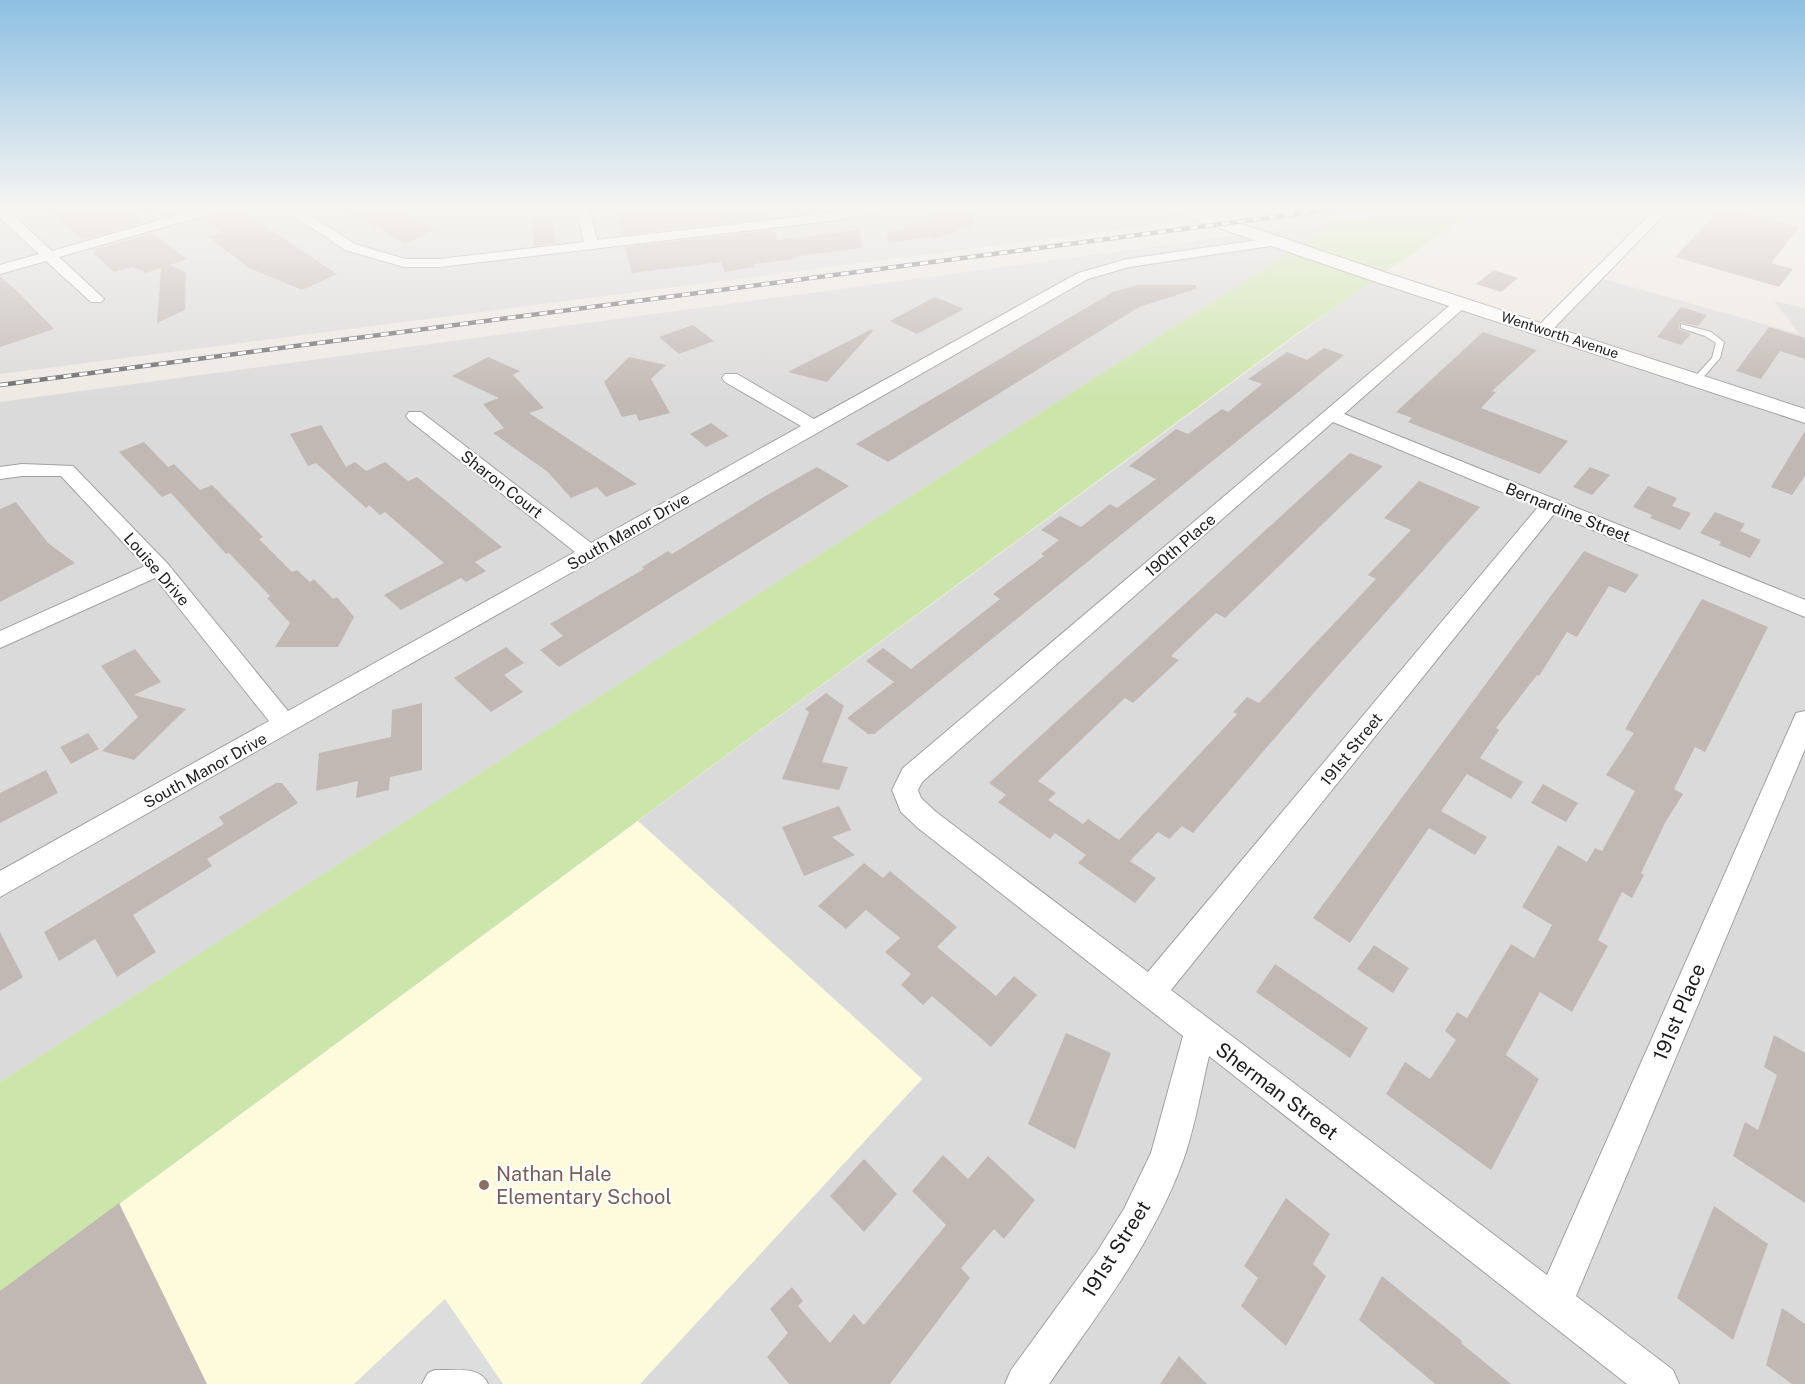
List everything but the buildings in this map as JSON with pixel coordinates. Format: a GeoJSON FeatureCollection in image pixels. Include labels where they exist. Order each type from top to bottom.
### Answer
{"type":"FeatureCollection","features":[{"type":"Feature","properties":{"kind":"street"},"geometry":{"type":"LineString","coordinates":[[66,273],[96,299]]}},
{"type":"Feature","properties":{"kind":"street","name":"South Manor Drive"},"geometry":{"type":"LineString","coordinates":[[0,885],[813,426],[1083,276],[1095,273]]}},
{"type":"Feature","properties":{"kind":"street","name":"Wentworth Avenue"},"geometry":{"type":"LineString","coordinates":[[1370,273],[1805,416]]}},
{"type":"Feature","properties":{"kind":"street"},"geometry":{"type":"LineString","coordinates":[[1544,329],[1600,273]]}},
{"type":"Feature","properties":{"kind":"street","name":"190th Place"},"geometry":{"type":"LineString","coordinates":[[905,790],[912,774],[1461,304]]}},
{"type":"Feature","properties":{"kind":"street"},"geometry":{"type":"LineString","coordinates":[[731,378],[813,426]]}},
{"type":"Feature","properties":{"kind":"street","name":"Bernardine Street"},"geometry":{"type":"LineString","coordinates":[[1331,415],[1805,609]]}},
{"type":"Feature","properties":{"kind":"street","name":"Sharon Court"},"geometry":{"type":"LineString","coordinates":[[415,416],[590,553]]}},
{"type":"Feature","properties":{"kind":"street","name":"Louise Drive"},"geometry":{"type":"LineString","coordinates":[[0,473],[22,470],[66,470],[159,568],[285,724]]}},
{"type":"Feature","properties":{"kind":"street","name":"191st Street"},"geometry":{"type":"LineString","coordinates":[[1151,992],[1551,505]]}},
{"type":"Feature","properties":{"kind":"street"},"geometry":{"type":"LineString","coordinates":[[0,640],[159,568]]}},
{"type":"Feature","properties":{"kind":"street","name":"191st Place"},"geometry":{"type":"LineString","coordinates":[[1554,1303],[1805,720]]}},
{"type":"Feature","properties":{"kind":"street","name":"Sherman Street"},"geometry":{"type":"LineString","coordinates":[[905,790],[910,804],[927,820],[1659,1384]]}},
{"type":"Feature","properties":{"kind":"street","name":"191st Street"},"geometry":{"type":"LineString","coordinates":[[1025,1384],[1110,1265],[1137,1222],[1167,1157],[1200,1031]]}},
{"type":"Feature","properties":{"kind":"lane"},"geometry":{"type":"LineString","coordinates":[[1684,326],[1708,334],[1720,342],[1720,352],[1715,360],[1696,380]]}},
{"type":"Feature","properties":{"kind":"lane"},"geometry":{"type":"LineString","coordinates":[[432,1384],[435,1380],[475,1381],[478,1384]]}},
{"type":"Feature","properties":{"kind":"shaded area"},"geometry":{"type":"Polygon","coordinates":[[[0,273],[786,273],[0,374],[0,273]]]}},
{"type":"Feature","properties":{"kind":"shaded area"},"geometry":{"type":"Polygon","coordinates":[[[961,273],[1258,273],[0,1082],[0,402],[961,273]]]}},
{"type":"Feature","properties":{"kind":"shaded area"},"geometry":{"type":"Polygon","coordinates":[[[1377,276],[1544,329],[1604,279],[1799,334],[1774,301],[1805,308],[1805,1384],[640,1384],[922,1079],[638,821],[1377,276]]]}},
{"type":"Feature","properties":{"kind":"shaded area","name":"Nathan Hale Elementary School"},"geometry":{"type":"Polygon","coordinates":[[[638,821],[922,1079],[640,1384],[0,1384],[0,1292],[638,821]]]}},
{"type":"Feature","properties":{"kind":"shaded area"},"geometry":{"type":"Polygon","coordinates":[[[445,1299],[503,1384],[354,1384],[445,1299]]]}},
{"type":"Feature","properties":{"kind":"green space"},"geometry":{"type":"Polygon","coordinates":[[[1258,273],[1385,273],[1296,334],[0,1292],[0,1082],[1258,273]]]}},
{"type":"Feature","properties":{"kind":"railway"},"geometry":{"type":"LineString","coordinates":[[0,385],[852,273]]}},
{"type":"Feature","properties":{"kind":"place","name":"Nathan Hale Elementary School"},"geometry":{"type":"Point","coordinates":[484,1185]}}]}
